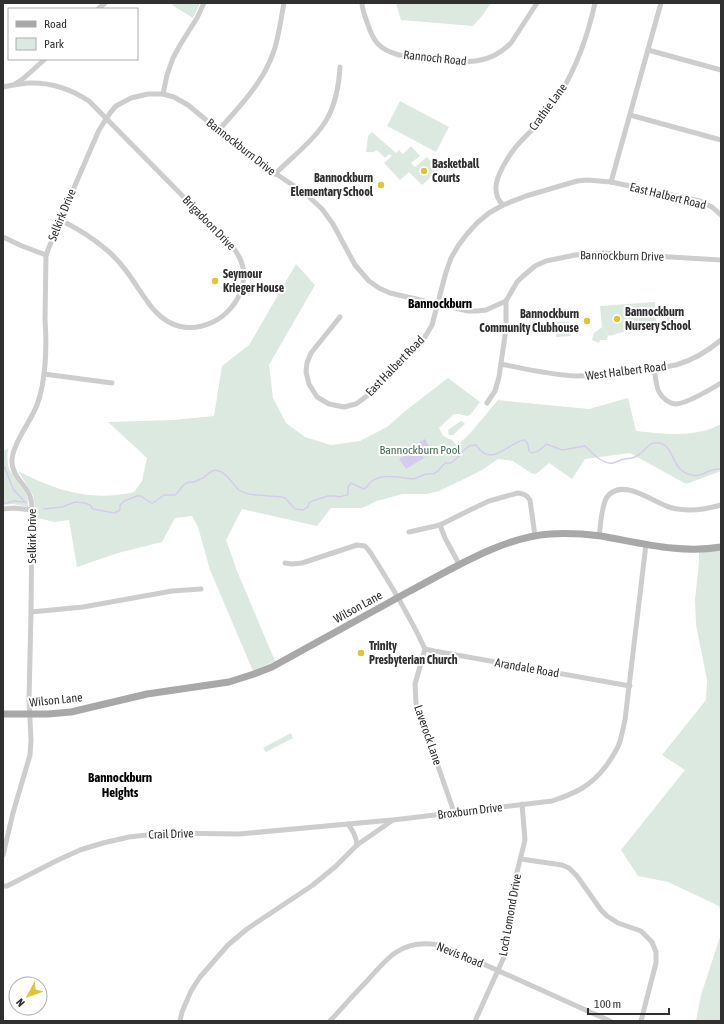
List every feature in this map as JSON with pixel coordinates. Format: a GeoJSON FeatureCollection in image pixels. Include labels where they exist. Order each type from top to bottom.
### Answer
{"type":"FeatureCollection","features":[{"type":"Feature","properties":{"kind":"main road","name":"Wilson Lane"},"geometry":{"type":"LineString","coordinates":[[3,714],[48,714],[71,712],[147,694],[229,682],[254,674],[272,667],[459,564],[501,545],[516,540],[556,534],[599,536],[661,547],[683,549],[721,547]]}},
{"type":"Feature","properties":{"kind":"street"},"geometry":{"type":"LineString","coordinates":[[163,94],[167,74],[173,58],[197,18],[204,3]]}},
{"type":"Feature","properties":{"kind":"street"},"geometry":{"type":"LineString","coordinates":[[219,130],[255,87],[267,68],[276,42],[284,3]]}},
{"type":"Feature","properties":{"kind":"street","name":"Rannoch Road"},"geometry":{"type":"LineString","coordinates":[[362,3],[371,34],[382,49],[399,55],[464,62],[491,57],[506,48],[511,43],[537,3]]}},
{"type":"Feature","properties":{"kind":"street","name":"Crathie Lane"},"geometry":{"type":"LineString","coordinates":[[503,205],[495,188],[498,177],[515,148],[539,123],[560,94],[574,68],[586,39],[595,3]]}},
{"type":"Feature","properties":{"kind":"street"},"geometry":{"type":"LineString","coordinates":[[611,182],[661,3]]}},
{"type":"Feature","properties":{"kind":"street"},"geometry":{"type":"LineString","coordinates":[[648,50],[721,70]]}},
{"type":"Feature","properties":{"kind":"street"},"geometry":{"type":"LineString","coordinates":[[15,85],[44,60]]}},
{"type":"Feature","properties":{"kind":"street"},"geometry":{"type":"LineString","coordinates":[[275,174],[314,135],[328,118],[335,99],[340,66]]}},
{"type":"Feature","properties":{"kind":"street","name":"Brigadoon Drive"},"geometry":{"type":"LineString","coordinates":[[3,87],[27,83],[55,85],[79,94],[89,101],[232,246],[242,263],[244,278],[240,292],[231,308],[219,319],[204,326],[191,328],[181,327],[167,321],[154,310],[126,270],[108,251],[82,231],[60,220]]}},
{"type":"Feature","properties":{"kind":"street","name":"Bannockburn Drive"},"geometry":{"type":"LineString","coordinates":[[106,118],[116,106],[131,98],[148,94],[163,94],[188,105],[251,157],[306,194],[322,209],[355,265],[369,281],[390,293],[468,311],[477,311],[486,310],[506,302],[517,282],[535,266],[546,261],[575,255],[603,253],[721,260]]}},
{"type":"Feature","properties":{"kind":"street"},"geometry":{"type":"LineString","coordinates":[[630,115],[721,140]]}},
{"type":"Feature","properties":{"kind":"street","name":"Selkirk Drive"},"geometry":{"type":"LineString","coordinates":[[3,855],[5,834],[13,813],[30,755],[31,740],[29,700],[32,510],[30,496],[12,466],[12,460],[18,442],[37,404],[44,374],[46,331],[46,255],[99,130],[106,118]]}},
{"type":"Feature","properties":{"kind":"street","name":"East Halbert Road"},"geometry":{"type":"LineString","coordinates":[[340,318],[311,353],[307,363],[306,372],[309,384],[318,397],[329,404],[344,406],[356,404],[367,396],[386,379],[425,337],[432,325],[451,258],[458,246],[477,223],[489,213],[503,205],[526,196],[583,180],[592,180],[611,182],[700,201],[712,207],[721,215]]}},
{"type":"Feature","properties":{"kind":"street"},"geometry":{"type":"LineString","coordinates":[[3,237],[46,255]]}},
{"type":"Feature","properties":{"kind":"street"},"geometry":{"type":"LineString","coordinates":[[487,403],[495,391],[499,377],[506,329],[506,302]]}},
{"type":"Feature","properties":{"kind":"street","name":"West Halbert Road"},"geometry":{"type":"LineString","coordinates":[[501,364],[553,374],[575,376],[606,375],[676,365],[695,358],[721,340]]}},
{"type":"Feature","properties":{"kind":"street"},"geometry":{"type":"LineString","coordinates":[[654,368],[659,393],[666,400],[676,404],[699,395],[721,383]]}},
{"type":"Feature","properties":{"kind":"street"},"geometry":{"type":"LineString","coordinates":[[44,374],[112,383]]}},
{"type":"Feature","properties":{"kind":"street"},"geometry":{"type":"LineString","coordinates":[[599,536],[604,503],[608,496],[616,490],[634,491],[669,507],[680,510],[709,509],[721,505]]}},
{"type":"Feature","properties":{"kind":"street"},"geometry":{"type":"LineString","coordinates":[[409,532],[440,525],[489,501],[518,493],[528,496],[530,500],[535,536]]}},
{"type":"Feature","properties":{"kind":"street"},"geometry":{"type":"LineString","coordinates":[[3,509],[14,508],[32,510]]}},
{"type":"Feature","properties":{"kind":"street"},"geometry":{"type":"LineString","coordinates":[[440,525],[459,564]]}},
{"type":"Feature","properties":{"kind":"street","name":"Broxburn Drive"},"geometry":{"type":"LineString","coordinates":[[180,1021],[182,1012],[191,991],[200,977],[228,945],[247,929],[313,885],[336,866],[357,845],[393,820],[552,801],[587,786],[601,773],[614,755],[619,744],[625,720],[646,544]]}},
{"type":"Feature","properties":{"kind":"street"},"geometry":{"type":"LineString","coordinates":[[285,563],[302,563],[357,545],[366,546],[416,629],[425,648]]}},
{"type":"Feature","properties":{"kind":"street"},"geometry":{"type":"LineString","coordinates":[[31,612],[83,607],[172,592],[201,589]]}},
{"type":"Feature","properties":{"kind":"street","name":"Arandale Road"},"geometry":{"type":"LineString","coordinates":[[425,648],[434,651],[630,686]]}},
{"type":"Feature","properties":{"kind":"street","name":"Laverock Lane"},"geometry":{"type":"LineString","coordinates":[[425,648],[415,684],[416,703],[454,812]]}},
{"type":"Feature","properties":{"kind":"street","name":"Loch Lomond Drive"},"geometry":{"type":"LineString","coordinates":[[474,1021],[504,957],[507,946],[513,888],[525,840],[522,804]]}},
{"type":"Feature","properties":{"kind":"street","name":"Crail Drive"},"geometry":{"type":"LineString","coordinates":[[3,886],[7,886],[80,850],[130,837],[164,833],[239,834],[393,820]]}},
{"type":"Feature","properties":{"kind":"street"},"geometry":{"type":"LineString","coordinates":[[348,824],[356,836],[357,845]]}},
{"type":"Feature","properties":{"kind":"street"},"geometry":{"type":"LineString","coordinates":[[521,860],[562,865],[569,868],[577,876],[606,916],[618,923],[641,931],[652,942],[656,952],[656,963],[641,1021]]}},
{"type":"Feature","properties":{"kind":"street","name":"Nevis Road"},"geometry":{"type":"LineString","coordinates":[[330,1021],[392,954],[415,944],[434,944],[450,949],[610,1021]]}},
{"type":"Feature","properties":{"kind":"green space"},"geometry":{"type":"Polygon","coordinates":[[[175,3],[200,3],[193,18],[172,5],[175,3]]]}},
{"type":"Feature","properties":{"kind":"green space"},"geometry":{"type":"Polygon","coordinates":[[[396,3],[491,3],[473,26],[401,20],[396,3]]]}},
{"type":"Feature","properties":{"kind":"green space"},"geometry":{"type":"Polygon","coordinates":[[[400,101],[449,127],[436,152],[387,126],[400,101]]]}},
{"type":"Feature","properties":{"kind":"green space"},"geometry":{"type":"Polygon","coordinates":[[[372,132],[396,153],[399,150],[403,154],[411,146],[420,156],[411,163],[415,167],[427,157],[439,170],[422,185],[409,172],[400,180],[384,163],[392,156],[389,154],[385,158],[377,150],[374,152],[366,152],[368,136],[372,132]]]}},
{"type":"Feature","properties":{"kind":"green space","name":"Bannockburn Pool"},"geometry":{"type":"Polygon","coordinates":[[[296,264],[315,285],[269,365],[273,398],[286,423],[305,437],[331,445],[360,441],[387,427],[448,378],[480,402],[470,415],[454,414],[439,428],[443,436],[452,440],[457,446],[472,431],[498,400],[589,409],[628,398],[636,431],[680,434],[701,431],[721,424],[721,471],[686,484],[630,453],[585,459],[572,479],[549,463],[536,474],[531,473],[513,461],[498,459],[482,470],[439,491],[427,494],[402,494],[377,501],[362,508],[331,508],[317,526],[242,509],[226,540],[237,571],[275,661],[253,671],[210,570],[198,527],[192,516],[175,518],[162,542],[118,553],[77,567],[69,520],[55,522],[37,518],[33,495],[18,471],[47,484],[74,493],[103,496],[134,492],[142,481],[147,458],[108,422],[173,420],[214,416],[222,366],[249,345],[296,264]]]}},
{"type":"Feature","properties":{"kind":"green space"},"geometry":{"type":"Polygon","coordinates":[[[655,302],[656,325],[609,336],[602,327],[600,306],[655,302]]]}},
{"type":"Feature","properties":{"kind":"green space"},"geometry":{"type":"Polygon","coordinates":[[[666,308],[673,308],[673,314],[677,314],[677,319],[674,319],[674,321],[667,321],[666,308]]]}},
{"type":"Feature","properties":{"kind":"green space"},"geometry":{"type":"Polygon","coordinates":[[[558,322],[570,322],[571,336],[556,337],[556,324],[558,322]]]}},
{"type":"Feature","properties":{"kind":"green space"},"geometry":{"type":"Polygon","coordinates":[[[602,327],[608,335],[607,340],[600,340],[599,343],[592,340],[594,333],[602,327]]]}},
{"type":"Feature","properties":{"kind":"green space"},"geometry":{"type":"Polygon","coordinates":[[[461,421],[465,424],[453,435],[449,435],[448,430],[461,421]]]}},
{"type":"Feature","properties":{"kind":"green space"},"geometry":{"type":"Polygon","coordinates":[[[8,449],[7,459],[9,469],[26,494],[28,499],[28,507],[13,504],[3,505],[3,451],[8,449]]]}},
{"type":"Feature","properties":{"kind":"green space"},"geometry":{"type":"Polygon","coordinates":[[[721,547],[721,915],[719,906],[668,882],[638,876],[621,850],[685,770],[662,755],[706,700],[707,680],[696,625],[695,600],[699,548],[721,547]]]}},
{"type":"Feature","properties":{"kind":"green space"},"geometry":{"type":"Polygon","coordinates":[[[291,733],[293,738],[266,752],[263,748],[291,733]]]}},
{"type":"Feature","properties":{"kind":"green space"},"geometry":{"type":"Polygon","coordinates":[[[721,934],[721,1021],[696,1021],[701,995],[721,934]]]}},
{"type":"Feature","properties":{"kind":"shaded area"},"geometry":{"type":"Polygon","coordinates":[[[425,439],[433,452],[425,457],[417,444],[425,439]]]}},
{"type":"Feature","properties":{"kind":"shaded area"},"geometry":{"type":"Polygon","coordinates":[[[417,448],[424,458],[406,469],[399,459],[417,448]]]}},
{"type":"Feature","properties":{"kind":"waterway"},"geometry":{"type":"LineString","coordinates":[[44,509],[62,507],[75,502],[85,503],[90,505],[93,509],[114,513],[119,511],[120,505],[124,501],[141,496],[153,503],[164,495],[175,495],[186,483],[195,482],[212,471],[217,470],[225,474],[236,488],[243,492],[254,495],[282,497],[285,498],[295,509],[303,510],[308,507],[309,503],[312,501],[328,496],[339,497],[347,495],[348,487],[351,483],[364,489],[371,482],[381,477],[392,476],[415,479],[438,471],[445,463],[451,463],[469,446],[476,445],[482,452],[488,455],[494,455],[524,440],[528,443],[529,451],[532,453],[540,450],[546,444],[562,450],[585,446],[598,458],[609,463],[635,457],[649,445],[659,443],[668,448],[676,464],[685,473],[697,475],[721,469]]}},
{"type":"Feature","properties":{"kind":"waterway"},"geometry":{"type":"LineString","coordinates":[[3,467],[5,468],[13,489],[26,503]]}},
{"type":"Feature","properties":{"kind":"waterway"},"geometry":{"type":"LineString","coordinates":[[3,503],[14,501],[24,502]]}},
{"type":"Feature","properties":{"kind":"place","name":"Basketball Courts"},"geometry":{"type":"Point","coordinates":[424,171]}},
{"type":"Feature","properties":{"kind":"place","name":"Bannockburn Elementary School"},"geometry":{"type":"Point","coordinates":[381,185]}},
{"type":"Feature","properties":{"kind":"place","name":"Seymour Krieger House"},"geometry":{"type":"Point","coordinates":[215,281]}},
{"type":"Feature","properties":{"kind":"place","name":"Bannockburn Nursery School"},"geometry":{"type":"Point","coordinates":[617,319]}},
{"type":"Feature","properties":{"kind":"place","name":"Bannockburn Community Clubhouse"},"geometry":{"type":"Point","coordinates":[587,321]}},
{"type":"Feature","properties":{"kind":"place","name":"Trinity Presbyterian Church"},"geometry":{"type":"Point","coordinates":[361,653]}},
{"type":"Feature","properties":{"kind":"district","name":"Bannockburn"},"geometry":{"type":"Point","coordinates":[440,303]}},
{"type":"Feature","properties":{"kind":"district","name":"Bannockburn Heights"},"geometry":{"type":"Point","coordinates":[120,784]}}]}
